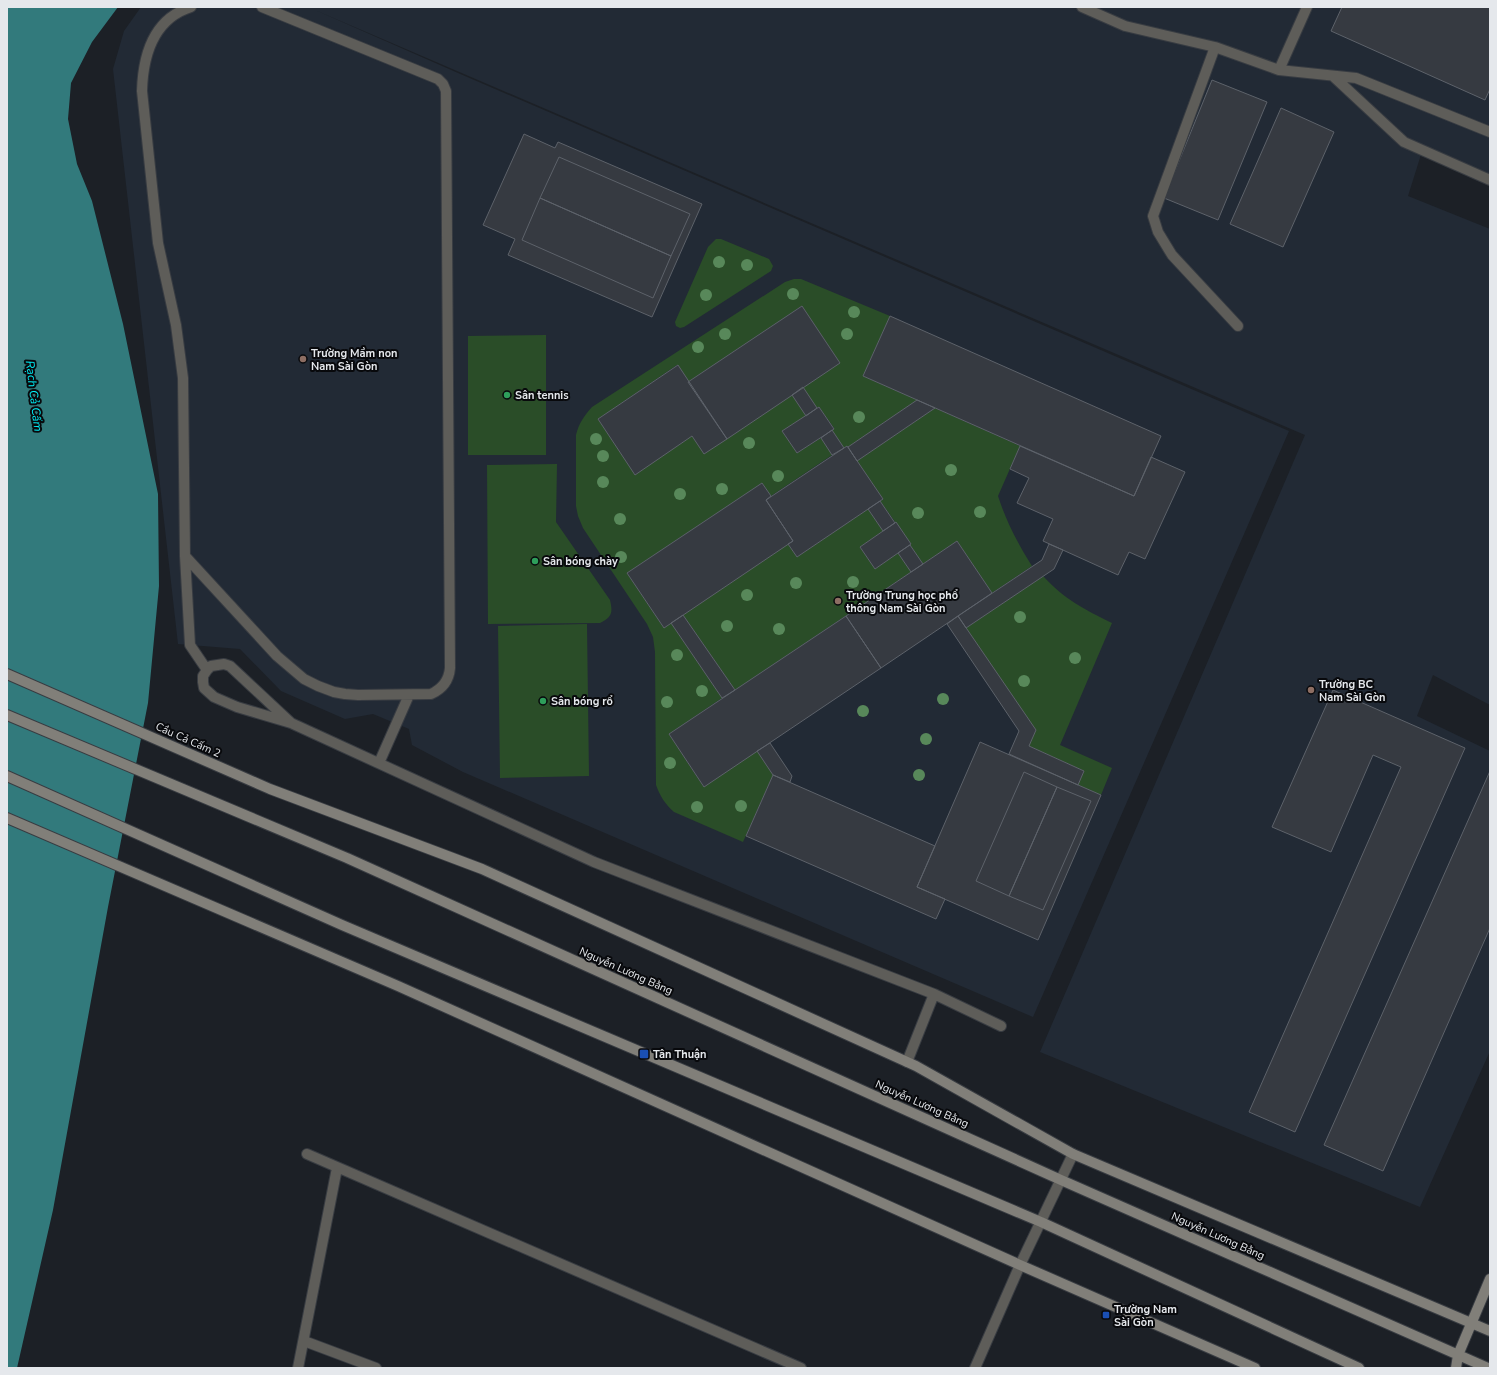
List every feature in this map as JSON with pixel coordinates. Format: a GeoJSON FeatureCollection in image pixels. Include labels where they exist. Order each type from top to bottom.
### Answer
{"type":"FeatureCollection","features":[{"type":"Feature","properties":{"kind":"main road","name":"Cầu Cả Cấm 2"},"geometry":{"type":"LineString","coordinates":[[7,674],[270,789],[361,823]]}},
{"type":"Feature","properties":{"kind":"main road","name":"Nguyễn Lương Bằng"},"geometry":{"type":"LineString","coordinates":[[7,715],[347,858],[1061,1180],[1488,1368]]}},
{"type":"Feature","properties":{"kind":"main road"},"geometry":{"type":"LineString","coordinates":[[7,776],[342,925],[1040,1222],[1359,1368]]}},
{"type":"Feature","properties":{"kind":"main road"},"geometry":{"type":"LineString","coordinates":[[7,818],[398,986],[1020,1265],[1255,1368]]}},
{"type":"Feature","properties":{"kind":"main road","name":"Nguyễn Lương Bằng"},"geometry":{"type":"LineString","coordinates":[[361,823],[482,869],[907,1062],[1073,1154],[1490,1331]]}},
{"type":"Feature","properties":{"kind":"main road"},"geometry":{"type":"LineString","coordinates":[[1456,1368],[1458,1355],[1490,1279]]}},
{"type":"Feature","properties":{"kind":"street"},"geometry":{"type":"LineString","coordinates":[[191,7],[176,14],[159,30],[148,50],[142,77],[142,91],[158,243],[176,325],[183,378],[185,556],[190,645],[207,670]]}},
{"type":"Feature","properties":{"kind":"street"},"geometry":{"type":"LineString","coordinates":[[185,556],[277,656],[304,679],[318,686],[334,692],[345,694],[426,695],[435,692],[446,681],[450,668],[446,91],[444,84],[438,79],[262,7]]}},
{"type":"Feature","properties":{"kind":"street"},"geometry":{"type":"LineString","coordinates":[[1082,7],[1125,26],[1215,47],[1279,70],[1356,78],[1490,132]]}},
{"type":"Feature","properties":{"kind":"street"},"geometry":{"type":"LineString","coordinates":[[1279,70],[1307,7]]}},
{"type":"Feature","properties":{"kind":"street"},"geometry":{"type":"LineString","coordinates":[[1215,47],[1153,216],[1158,232],[1172,254],[1238,326]]}},
{"type":"Feature","properties":{"kind":"street"},"geometry":{"type":"LineString","coordinates":[[1332,76],[1404,142],[1490,180]]}},
{"type":"Feature","properties":{"kind":"street"},"geometry":{"type":"LineString","coordinates":[[291,723],[230,666],[218,664],[211,666],[207,670],[204,676],[204,688],[214,697],[237,707],[291,723],[594,862],[934,994],[1001,1026]]}},
{"type":"Feature","properties":{"kind":"street"},"geometry":{"type":"LineString","coordinates":[[379,763],[408,695]]}},
{"type":"Feature","properties":{"kind":"street"},"geometry":{"type":"LineString","coordinates":[[907,1062],[934,994]]}},
{"type":"Feature","properties":{"kind":"street"},"geometry":{"type":"LineString","coordinates":[[307,1154],[801,1368]]}},
{"type":"Feature","properties":{"kind":"street"},"geometry":{"type":"LineString","coordinates":[[975,1368],[1020,1265],[1073,1154]]}},
{"type":"Feature","properties":{"kind":"street"},"geometry":{"type":"LineString","coordinates":[[298,1368],[337,1168]]}},
{"type":"Feature","properties":{"kind":"street"},"geometry":{"type":"LineString","coordinates":[[304,1341],[376,1368]]}},
{"type":"Feature","properties":{"kind":"shaded area"},"geometry":{"type":"Polygon","coordinates":[[[141,7],[1490,7],[1490,174],[1424,145],[1408,196],[1490,229],[1490,705],[1433,675],[1417,716],[1490,751],[1490,1051],[1420,1207],[1040,1052],[1305,435],[315,10],[1289,431],[1033,1017],[463,772],[412,745],[409,729],[373,714],[345,719],[281,691],[240,649],[178,644],[113,69],[124,31],[141,7]]]}},
{"type":"Feature","properties":{"kind":"green space"},"geometry":{"type":"Polygon","coordinates":[[[716,239],[721,239],[769,259],[773,266],[771,271],[684,327],[680,328],[676,326],[675,322],[708,247],[716,239]]]}},
{"type":"Feature","properties":{"kind":"green space"},"geometry":{"type":"Polygon","coordinates":[[[794,279],[801,279],[890,316],[863,376],[917,400],[848,447],[847,446],[844,448],[832,430],[834,428],[819,407],[817,408],[803,387],[840,363],[802,306],[688,382],[677,365],[598,419],[635,474],[692,436],[704,453],[792,395],[806,416],[782,431],[797,453],[821,438],[832,455],[771,496],[762,483],[627,573],[663,627],[671,623],[722,698],[669,734],[703,786],[757,751],[773,775],[743,842],[674,812],[665,803],[656,785],[655,652],[653,637],[647,624],[583,528],[578,516],[576,506],[576,435],[582,420],[592,407],[785,282],[794,279]]]}},
{"type":"Feature","properties":{"kind":"green space","name":"Sân tennis"},"geometry":{"type":"Polygon","coordinates":[[[546,335],[546,455],[468,455],[468,336],[546,335]]]}},
{"type":"Feature","properties":{"kind":"green space"},"geometry":{"type":"Polygon","coordinates":[[[935,408],[1020,446],[998,496],[1013,532],[1032,566],[992,593],[957,541],[923,564],[910,545],[911,544],[880,501],[883,499],[857,461],[935,408]]]}},
{"type":"Feature","properties":{"kind":"green space","name":"Sân bóng chày"},"geometry":{"type":"Polygon","coordinates":[[[557,464],[556,522],[610,600],[611,614],[607,619],[600,623],[488,624],[487,465],[557,464]]]}},
{"type":"Feature","properties":{"kind":"green space"},"geometry":{"type":"Polygon","coordinates":[[[868,509],[883,531],[860,547],[875,569],[898,553],[911,572],[735,690],[683,615],[788,544],[797,557],[868,509]]]}},
{"type":"Feature","properties":{"kind":"green space"},"geometry":{"type":"Polygon","coordinates":[[[1043,576],[1067,598],[1112,623],[1060,745],[1112,768],[1101,795],[1078,785],[1084,771],[1029,746],[966,628],[1043,576]]]}},
{"type":"Feature","properties":{"kind":"green space","name":"Sân bóng rổ"},"geometry":{"type":"Polygon","coordinates":[[[587,624],[589,776],[500,778],[498,626],[587,624]]]}},
{"type":"Feature","properties":{"kind":"water","name":"Rạch Cả Cấm"},"geometry":{"type":"Polygon","coordinates":[[[7,7],[118,7],[92,42],[71,83],[68,119],[77,164],[92,201],[123,324],[158,494],[159,586],[148,703],[108,907],[53,1210],[17,1368],[7,1368],[7,7]]]}},
{"type":"Feature","properties":{"kind":"building"},"geometry":{"type":"Polygon","coordinates":[[[1342,7],[1490,7],[1490,89],[1485,100],[1331,31],[1342,7]]]}},
{"type":"Feature","properties":{"kind":"building"},"geometry":{"type":"Polygon","coordinates":[[[1212,80],[1267,102],[1218,220],[1164,198],[1212,80]]]}},
{"type":"Feature","properties":{"kind":"building"},"geometry":{"type":"Polygon","coordinates":[[[1281,108],[1334,132],[1283,247],[1230,224],[1281,108]]]}},
{"type":"Feature","properties":{"kind":"building"},"geometry":{"type":"Polygon","coordinates":[[[524,134],[555,148],[558,142],[702,204],[652,317],[508,255],[515,239],[483,225],[524,134]]]}},
{"type":"Feature","properties":{"kind":"building"},"geometry":{"type":"Polygon","coordinates":[[[559,157],[690,214],[671,256],[540,198],[559,157]]]}},
{"type":"Feature","properties":{"kind":"building"},"geometry":{"type":"Polygon","coordinates":[[[540,198],[671,256],[653,298],[522,240],[540,198]]]}},
{"type":"Feature","properties":{"kind":"building"},"geometry":{"type":"Polygon","coordinates":[[[802,306],[840,363],[727,439],[688,382],[802,306]]]}},
{"type":"Feature","properties":{"kind":"building"},"geometry":{"type":"Polygon","coordinates":[[[890,316],[1161,436],[1134,496],[863,376],[890,316]]]}},
{"type":"Feature","properties":{"kind":"building"},"geometry":{"type":"Polygon","coordinates":[[[678,365],[727,439],[704,454],[692,436],[635,475],[598,419],[678,365]]]}},
{"type":"Feature","properties":{"kind":"building"},"geometry":{"type":"Polygon","coordinates":[[[803,387],[817,408],[806,416],[792,395],[803,387]]]}},
{"type":"Feature","properties":{"kind":"building"},"geometry":{"type":"Polygon","coordinates":[[[917,400],[935,408],[857,461],[848,447],[917,400]]]}},
{"type":"Feature","properties":{"kind":"building"},"geometry":{"type":"Polygon","coordinates":[[[819,407],[834,429],[797,453],[782,431],[819,407]]]}},
{"type":"Feature","properties":{"kind":"building"},"geometry":{"type":"Polygon","coordinates":[[[832,430],[844,448],[832,455],[821,438],[832,430]]]}},
{"type":"Feature","properties":{"kind":"building"},"geometry":{"type":"Polygon","coordinates":[[[847,446],[883,499],[797,557],[788,544],[793,541],[766,500],[847,446]]]}},
{"type":"Feature","properties":{"kind":"building"},"geometry":{"type":"Polygon","coordinates":[[[1020,446],[1134,496],[1151,457],[1185,472],[1145,559],[1129,552],[1118,575],[1043,541],[1053,519],[1017,503],[1029,478],[1010,469],[1020,446]]]}},
{"type":"Feature","properties":{"kind":"building"},"geometry":{"type":"Polygon","coordinates":[[[762,483],[771,496],[766,500],[793,541],[664,628],[627,573],[762,483]]]}},
{"type":"Feature","properties":{"kind":"building"},"geometry":{"type":"Polygon","coordinates":[[[880,501],[895,523],[883,531],[868,509],[880,501]]]}},
{"type":"Feature","properties":{"kind":"building"},"geometry":{"type":"Polygon","coordinates":[[[896,522],[911,544],[875,569],[860,547],[896,522]]]}},
{"type":"Feature","properties":{"kind":"building"},"geometry":{"type":"Polygon","coordinates":[[[957,541],[992,593],[881,668],[846,616],[957,541]]]}},
{"type":"Feature","properties":{"kind":"building"},"geometry":{"type":"Polygon","coordinates":[[[1049,544],[1063,550],[1054,569],[966,628],[958,616],[1042,560],[1049,544]]]}},
{"type":"Feature","properties":{"kind":"building"},"geometry":{"type":"Polygon","coordinates":[[[910,545],[923,564],[911,572],[898,553],[910,545]]]}},
{"type":"Feature","properties":{"kind":"building"},"geometry":{"type":"Polygon","coordinates":[[[683,615],[735,690],[722,698],[671,623],[683,615]]]}},
{"type":"Feature","properties":{"kind":"building"},"geometry":{"type":"Polygon","coordinates":[[[846,616],[881,668],[704,787],[669,734],[846,616]]]}},
{"type":"Feature","properties":{"kind":"building"},"geometry":{"type":"Polygon","coordinates":[[[958,616],[1036,730],[1029,746],[1084,771],[1078,785],[1009,754],[1019,731],[947,624],[958,616]]]}},
{"type":"Feature","properties":{"kind":"building"},"geometry":{"type":"Polygon","coordinates":[[[1333,690],[1465,748],[1295,1132],[1249,1112],[1401,767],[1373,755],[1331,852],[1272,827],[1333,690]]]}},
{"type":"Feature","properties":{"kind":"building"},"geometry":{"type":"Polygon","coordinates":[[[980,742],[1101,795],[1038,940],[917,887],[980,742]]]}},
{"type":"Feature","properties":{"kind":"building"},"geometry":{"type":"Polygon","coordinates":[[[770,743],[792,776],[790,782],[773,775],[757,751],[770,743]]]}},
{"type":"Feature","properties":{"kind":"building"},"geometry":{"type":"Polygon","coordinates":[[[1490,771],[1490,928],[1383,1171],[1324,1145],[1490,771]]]}},
{"type":"Feature","properties":{"kind":"building"},"geometry":{"type":"Polygon","coordinates":[[[1024,772],[1057,787],[1009,896],[976,881],[1024,772]]]}},
{"type":"Feature","properties":{"kind":"building"},"geometry":{"type":"Polygon","coordinates":[[[773,775],[935,846],[917,887],[945,899],[936,919],[746,836],[773,775]]]}},
{"type":"Feature","properties":{"kind":"building"},"geometry":{"type":"Polygon","coordinates":[[[1057,787],[1091,801],[1043,910],[1009,896],[1057,787]]]}},
{"type":"Feature","properties":{"kind":"place","name":"Trường Mầm non Nam Sài Gòn"},"geometry":{"type":"Point","coordinates":[303,359]}},
{"type":"Feature","properties":{"kind":"place","name":"Sân tennis"},"geometry":{"type":"Point","coordinates":[507,395]}},
{"type":"Feature","properties":{"kind":"place","name":"Sân bóng chày"},"geometry":{"type":"Point","coordinates":[535,561]}},
{"type":"Feature","properties":{"kind":"place","name":"Trường Trung học phổ thông Nam Sài Gòn"},"geometry":{"type":"Point","coordinates":[838,601]}},
{"type":"Feature","properties":{"kind":"place","name":"Trường BC Nam Sài Gòn"},"geometry":{"type":"Point","coordinates":[1311,690]}},
{"type":"Feature","properties":{"kind":"place","name":"Sân bóng rổ"},"geometry":{"type":"Point","coordinates":[543,701]}},
{"type":"Feature","properties":{"kind":"place","name":"Tân Thuận"},"geometry":{"type":"Point","coordinates":[644,1054]}},
{"type":"Feature","properties":{"kind":"place","name":"Trường Nam Sài Gòn"},"geometry":{"type":"Point","coordinates":[1106,1315]}}]}
